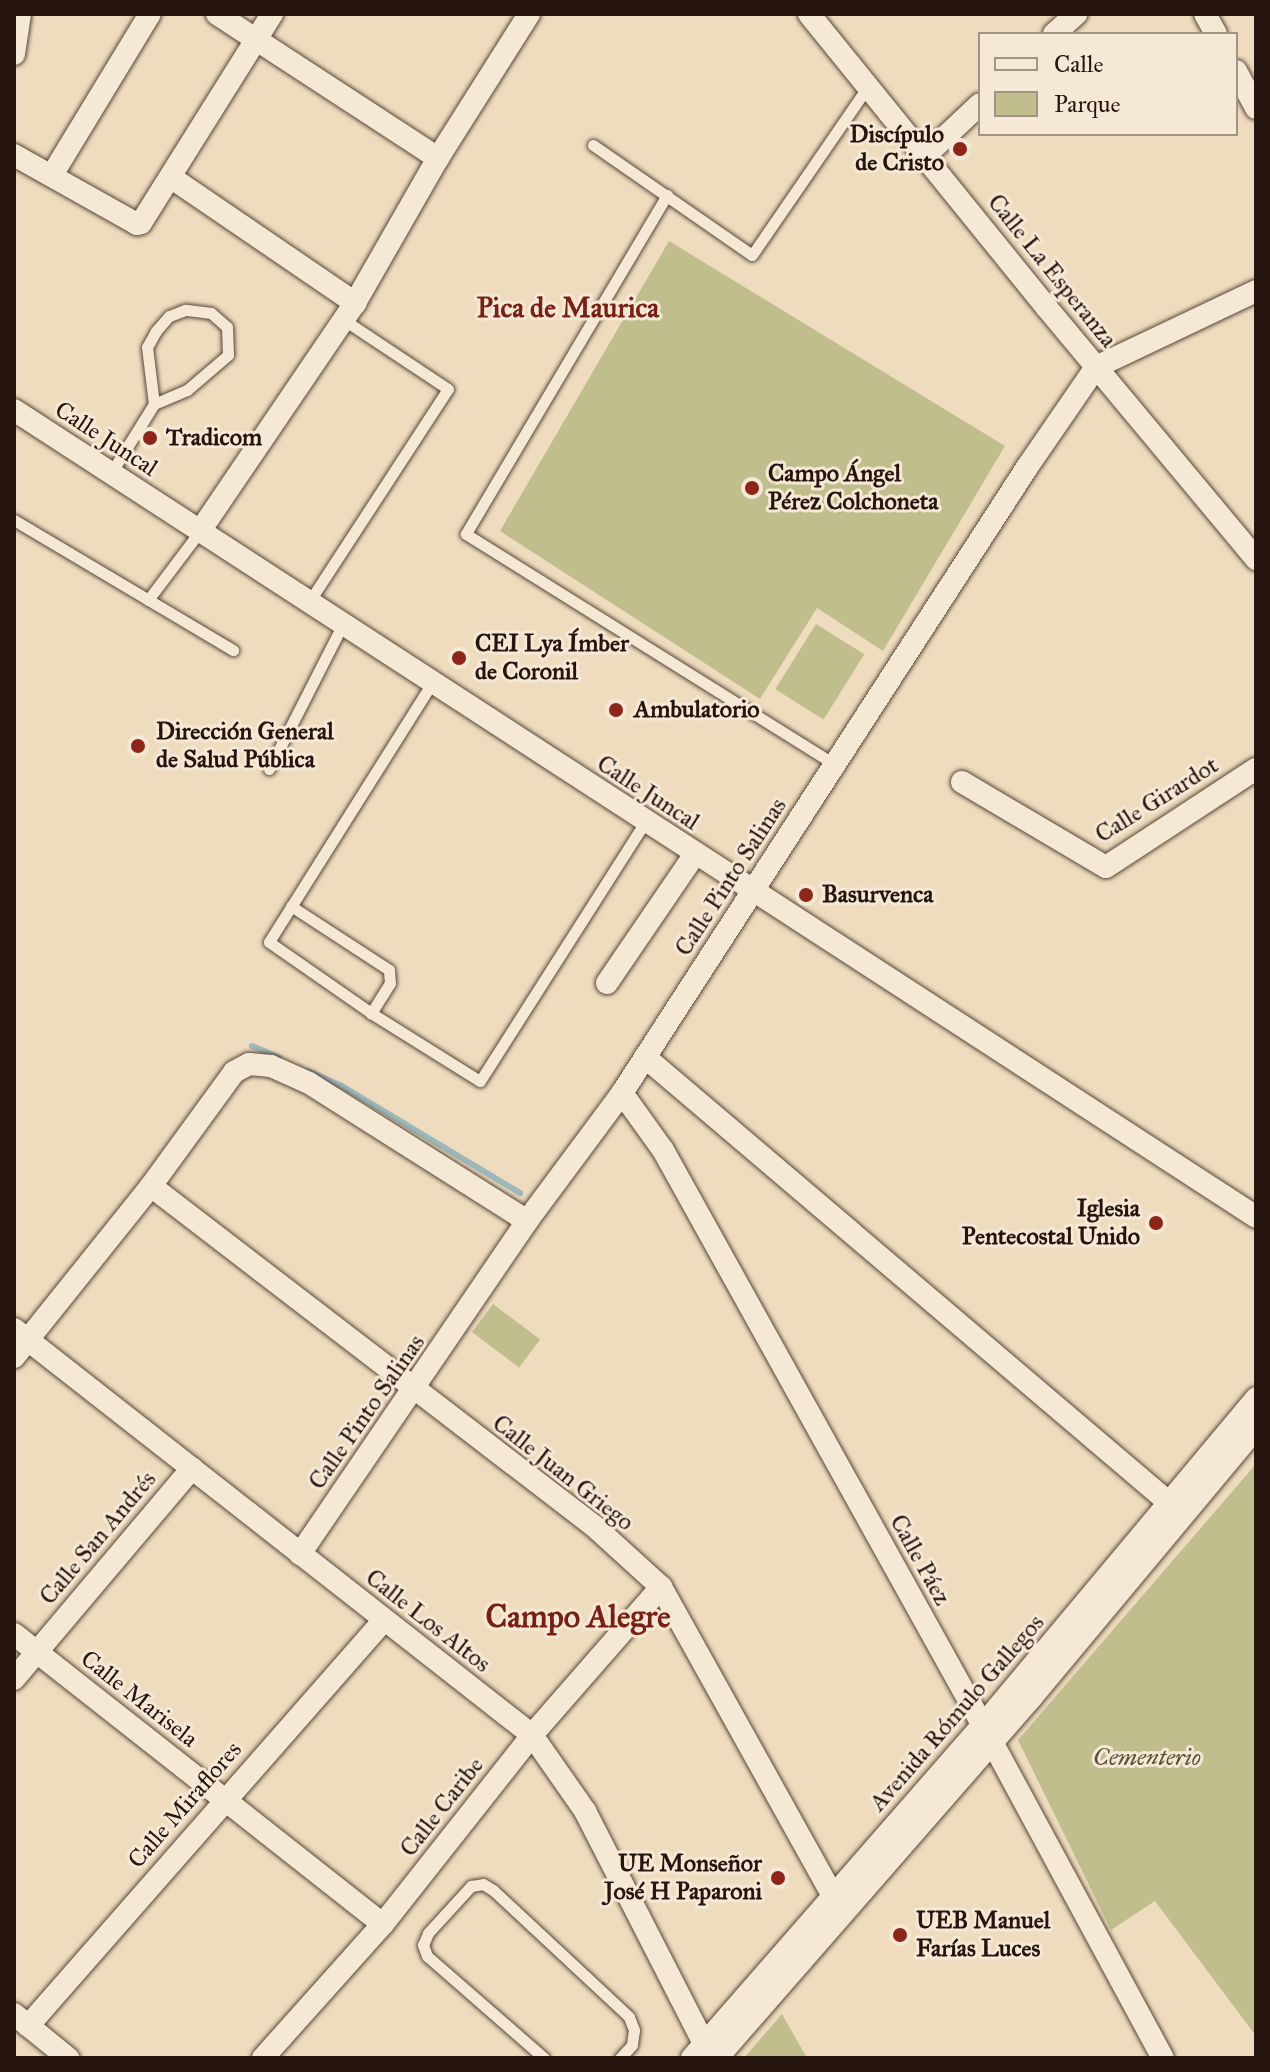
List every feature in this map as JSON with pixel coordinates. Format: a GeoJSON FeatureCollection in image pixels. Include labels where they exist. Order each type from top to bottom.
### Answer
{"type":"FeatureCollection","features":[{"type":"Feature","properties":{"kind":"street"},"geometry":{"type":"LineString","coordinates":[[14,54],[20,14]]}},
{"type":"Feature","properties":{"kind":"street"},"geometry":{"type":"LineString","coordinates":[[52,175],[150,14]]}},
{"type":"Feature","properties":{"kind":"street"},"geometry":{"type":"LineString","coordinates":[[217,14],[438,158]]}},
{"type":"Feature","properties":{"kind":"street"},"geometry":{"type":"LineString","coordinates":[[14,155],[137,224],[146,219],[272,14]]}},
{"type":"Feature","properties":{"kind":"street","name":"Calle La Esperanza"},"geometry":{"type":"LineString","coordinates":[[809,14],[1256,559]]}},
{"type":"Feature","properties":{"kind":"street"},"geometry":{"type":"LineString","coordinates":[[1056,32],[1076,14]]}},
{"type":"Feature","properties":{"kind":"street"},"geometry":{"type":"LineString","coordinates":[[1205,14],[1215,32]]}},
{"type":"Feature","properties":{"kind":"street"},"geometry":{"type":"LineString","coordinates":[[200,531],[350,312],[521,17]]}},
{"type":"Feature","properties":{"kind":"street"},"geometry":{"type":"LineString","coordinates":[[1238,75],[1256,108]]}},
{"type":"Feature","properties":{"kind":"street"},"geometry":{"type":"LineString","coordinates":[[926,155],[978,106]]}},
{"type":"Feature","properties":{"kind":"street"},"geometry":{"type":"LineString","coordinates":[[172,178],[350,312]]}},
{"type":"Feature","properties":{"kind":"street"},"geometry":{"type":"LineString","coordinates":[[1096,367],[1256,291]]}},
{"type":"Feature","properties":{"kind":"street","name":"Calle Pinto Salinas"},"geometry":{"type":"LineString","coordinates":[[300,1554],[527,1221],[622,1093],[1096,367]]}},
{"type":"Feature","properties":{"kind":"street","name":"Calle Juncal"},"geometry":{"type":"LineString","coordinates":[[14,410],[1256,1217]]}},
{"type":"Feature","properties":{"kind":"street","name":"Calle Girardot"},"geometry":{"type":"LineString","coordinates":[[962,782],[1106,867],[1256,769]]}},
{"type":"Feature","properties":{"kind":"street"},"geometry":{"type":"LineString","coordinates":[[607,983],[695,854]]}},
{"type":"Feature","properties":{"kind":"street"},"geometry":{"type":"LineString","coordinates":[[645,1057],[1176,1509]]}},
{"type":"Feature","properties":{"kind":"street"},"geometry":{"type":"LineString","coordinates":[[14,1357],[21,1334],[151,1186],[234,1072],[249,1064],[271,1066],[309,1083],[527,1221]]}},
{"type":"Feature","properties":{"kind":"street","name":"Calle Páez"},"geometry":{"type":"LineString","coordinates":[[622,1093],[663,1150],[988,1734],[1163,2058]]}},
{"type":"Feature","properties":{"kind":"street","name":"Calle Juan Griego"},"geometry":{"type":"LineString","coordinates":[[151,1186],[594,1526],[661,1587],[833,1896]]}},
{"type":"Feature","properties":{"kind":"street","name":"Calle Los Altos"},"geometry":{"type":"LineString","coordinates":[[21,1334],[532,1735],[585,1811],[704,2053]]}},
{"type":"Feature","properties":{"kind":"street","name":"Avenida Rómulo Gallegos"},"geometry":{"type":"LineString","coordinates":[[704,2053],[988,1734],[1176,1509],[1256,1398]]}},
{"type":"Feature","properties":{"kind":"street","name":"Avenida Rómulo Gallegos"},"geometry":{"type":"LineString","coordinates":[[1176,1509],[1256,1428]]}},
{"type":"Feature","properties":{"kind":"street","name":"Calle San Andrés"},"geometry":{"type":"LineString","coordinates":[[14,1679],[192,1468]]}},
{"type":"Feature","properties":{"kind":"street","name":"Calle Caribe"},"geometry":{"type":"LineString","coordinates":[[263,2058],[383,1924],[532,1735],[661,1587]]}},
{"type":"Feature","properties":{"kind":"street","name":"Calle Miraflores"},"geometry":{"type":"LineString","coordinates":[[21,2020],[384,1620]]}},
{"type":"Feature","properties":{"kind":"street","name":"Calle Marisela"},"geometry":{"type":"LineString","coordinates":[[14,1634],[383,1924]]}},
{"type":"Feature","properties":{"kind":"street","name":"Avenida Rómulo Gallegos"},"geometry":{"type":"LineString","coordinates":[[704,2053],[833,1896],[988,1734]]}},
{"type":"Feature","properties":{"kind":"street"},"geometry":{"type":"LineString","coordinates":[[21,2020],[68,2058]]}},
{"type":"Feature","properties":{"kind":"lane"},"geometry":{"type":"LineString","coordinates":[[593,145],[752,255],[868,85]]}},
{"type":"Feature","properties":{"kind":"lane"},"geometry":{"type":"LineString","coordinates":[[667,195],[466,534],[834,764]]}},
{"type":"Feature","properties":{"kind":"lane"},"geometry":{"type":"LineString","coordinates":[[111,473],[154,404],[187,390],[228,355],[227,327],[211,313],[185,310],[169,316],[156,331],[147,347],[154,404]]}},
{"type":"Feature","properties":{"kind":"lane"},"geometry":{"type":"LineString","coordinates":[[309,602],[448,389],[350,312]]}},
{"type":"Feature","properties":{"kind":"lane"},"geometry":{"type":"LineString","coordinates":[[14,520],[233,650]]}},
{"type":"Feature","properties":{"kind":"lane"},"geometry":{"type":"LineString","coordinates":[[148,600],[200,531]]}},
{"type":"Feature","properties":{"kind":"lane"},"geometry":{"type":"LineString","coordinates":[[269,769],[343,624]]}},
{"type":"Feature","properties":{"kind":"lane"},"geometry":{"type":"LineString","coordinates":[[432,683],[269,942],[371,1013],[480,1081],[645,822]]}},
{"type":"Feature","properties":{"kind":"lane"},"geometry":{"type":"LineString","coordinates":[[291,906],[389,970],[390,983],[371,1013]]}},
{"type":"Feature","properties":{"kind":"lane"},"geometry":{"type":"LineString","coordinates":[[544,2058],[427,1956],[423,1945],[428,1933],[471,1886],[483,1884],[493,1890],[629,2017],[634,2030],[632,2045],[620,2058]]}},
{"type":"Feature","properties":{"kind":"green space","name":"Campo Ángel Pérez Colchoneta"},"geometry":{"type":"Polygon","coordinates":[[[669,241],[1005,446],[883,651],[817,608],[760,699],[500,531],[669,241]]]}},
{"type":"Feature","properties":{"kind":"green space"},"geometry":{"type":"Polygon","coordinates":[[[816,624],[864,654],[824,720],[775,689],[816,624]]]}},
{"type":"Feature","properties":{"kind":"green space"},"geometry":{"type":"Polygon","coordinates":[[[493,1304],[540,1340],[519,1367],[472,1332],[493,1304]]]}},
{"type":"Feature","properties":{"kind":"green space","name":"Cementerio"},"geometry":{"type":"Polygon","coordinates":[[[1256,1464],[1256,2036],[1155,1901],[1111,1930],[1018,1740],[1256,1464]]]}},
{"type":"Feature","properties":{"kind":"green space"},"geometry":{"type":"Polygon","coordinates":[[[782,2014],[807,2058],[744,2058],[782,2014]]]}},
{"type":"Feature","properties":{"kind":"waterway"},"geometry":{"type":"LineString","coordinates":[[252,1046],[280,1058]]}},
{"type":"Feature","properties":{"kind":"waterway"},"geometry":{"type":"LineString","coordinates":[[308,1071],[342,1086],[520,1193]]}},
{"type":"Feature","properties":{"kind":"place","name":"Discípulo de Cristo"},"geometry":{"type":"Point","coordinates":[960,149]}},
{"type":"Feature","properties":{"kind":"place","name":"Tradicom"},"geometry":{"type":"Point","coordinates":[150,438]}},
{"type":"Feature","properties":{"kind":"place","name":"Campo Ángel Pérez Colchoneta"},"geometry":{"type":"Point","coordinates":[752,488]}},
{"type":"Feature","properties":{"kind":"place","name":"CEI Lya Ímber de Coronil"},"geometry":{"type":"Point","coordinates":[459,658]}},
{"type":"Feature","properties":{"kind":"place","name":"Ambulatorio"},"geometry":{"type":"Point","coordinates":[616,710]}},
{"type":"Feature","properties":{"kind":"place","name":"Dirección General de Salud Pública"},"geometry":{"type":"Point","coordinates":[138,746]}},
{"type":"Feature","properties":{"kind":"place","name":"Basurvenca"},"geometry":{"type":"Point","coordinates":[806,895]}},
{"type":"Feature","properties":{"kind":"place","name":"Iglesia Pentecostal Unido"},"geometry":{"type":"Point","coordinates":[1156,1223]}},
{"type":"Feature","properties":{"kind":"place","name":"UE Monseñor José H Paparoni"},"geometry":{"type":"Point","coordinates":[778,1878]}},
{"type":"Feature","properties":{"kind":"place","name":"UEB Manuel Farías Luces"},"geometry":{"type":"Point","coordinates":[900,1935]}},
{"type":"Feature","properties":{"kind":"district","name":"Pica de Maurica"},"geometry":{"type":"Point","coordinates":[568,308]}},
{"type":"Feature","properties":{"kind":"district","name":"Campo Alegre"},"geometry":{"type":"Point","coordinates":[578,1617]}}]}
